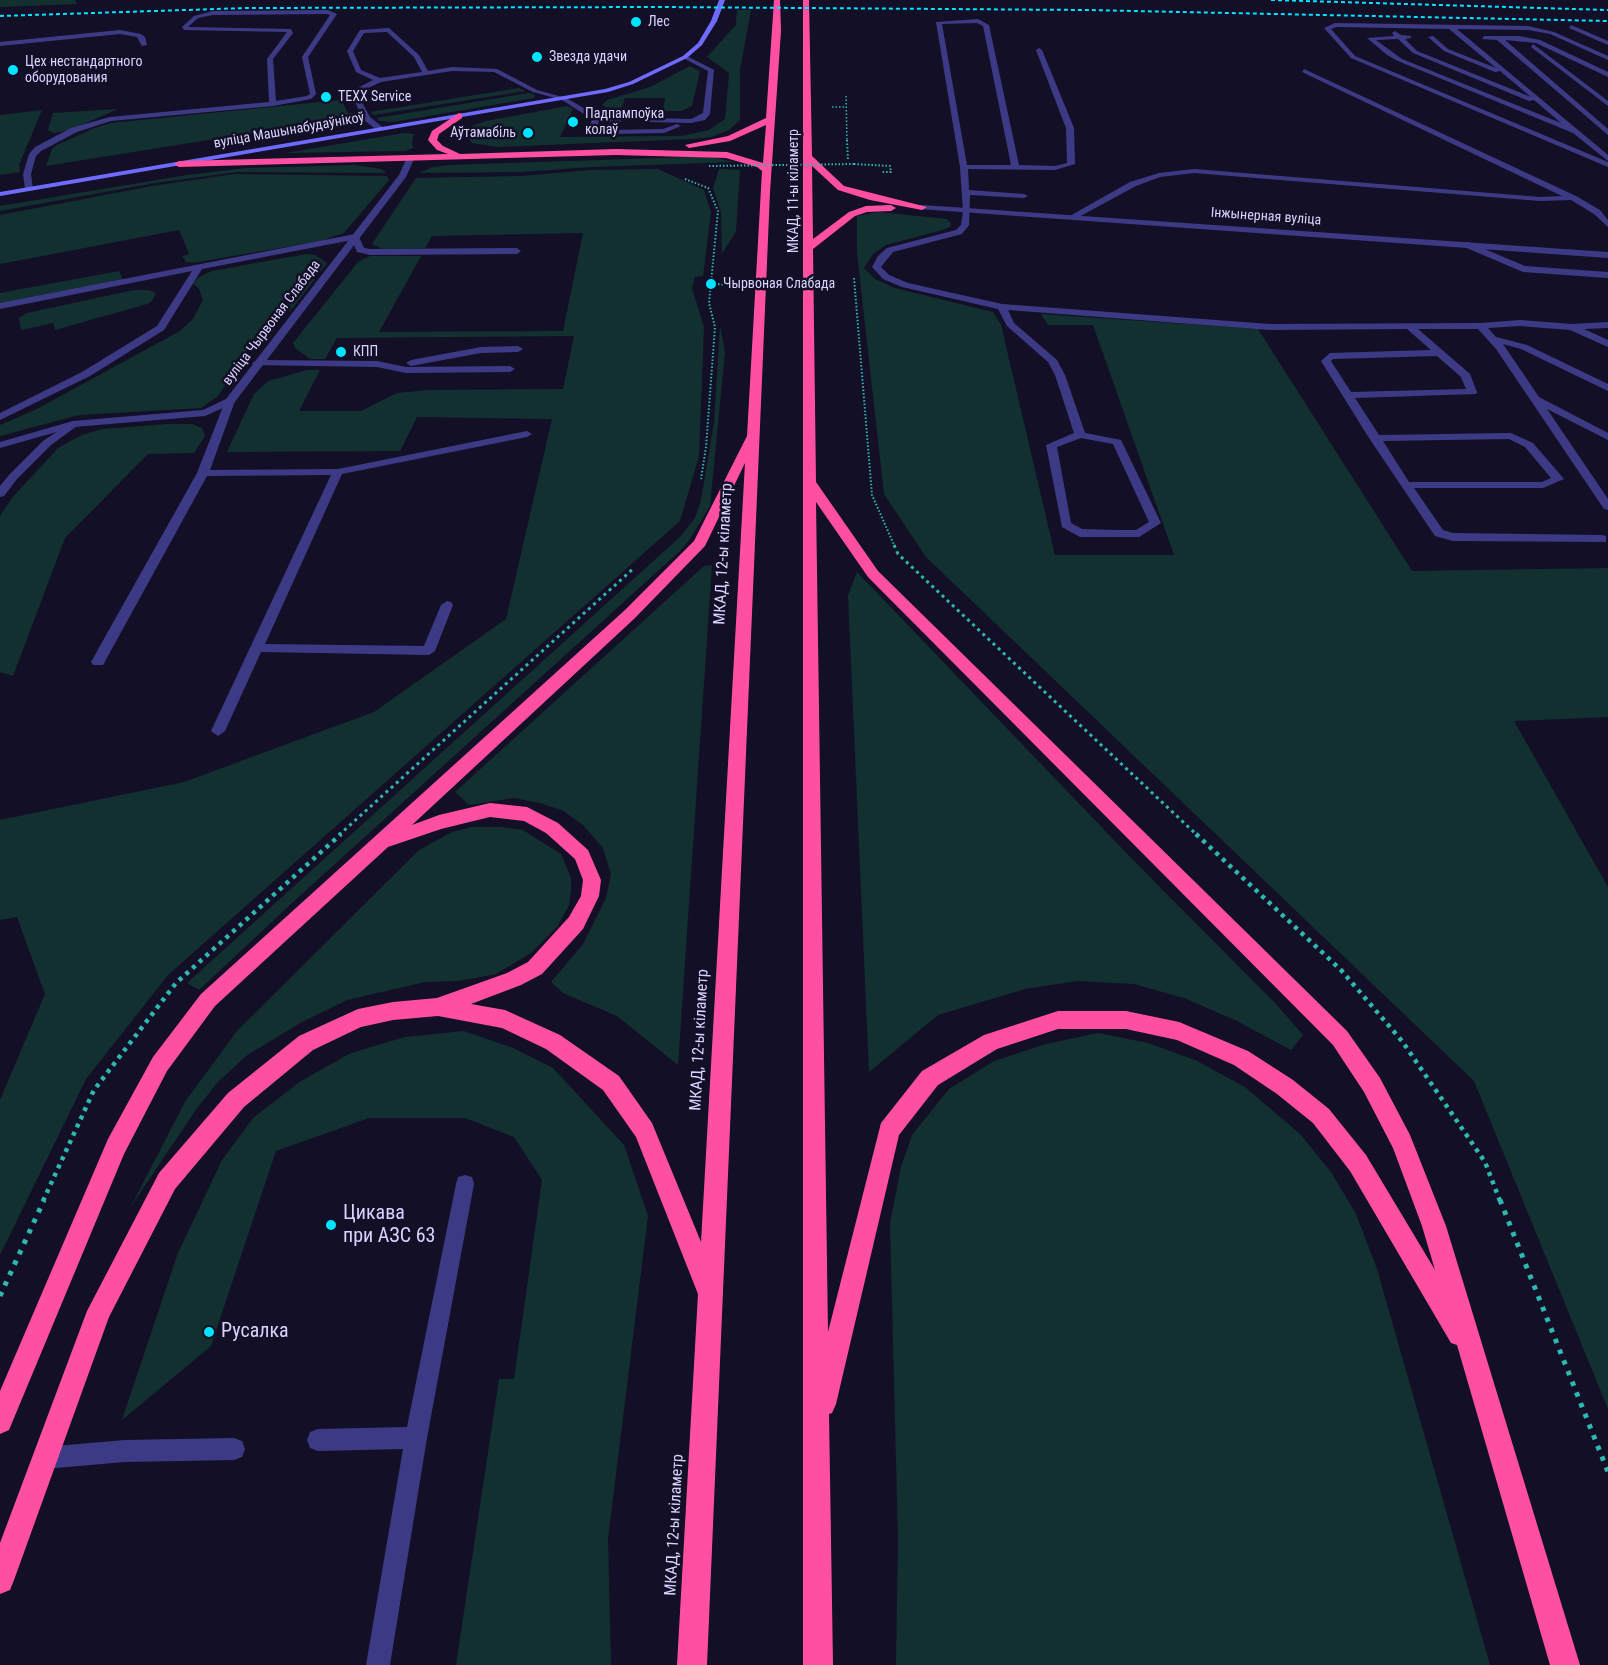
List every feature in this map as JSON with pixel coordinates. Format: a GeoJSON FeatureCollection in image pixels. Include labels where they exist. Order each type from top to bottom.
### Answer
{"type":"FeatureCollection","features":[{"type":"Feature","properties":{"kind":"highway","name":"МКАД, 11-ы кіламетр"},"geometry":{"type":"LineString","coordinates":[[755,424],[777,0]]}},
{"type":"Feature","properties":{"kind":"highway","name":"МКАД, 11-ы кіламетр"},"geometry":{"type":"LineString","coordinates":[[806,0],[810,483]]}},
{"type":"Feature","properties":{"kind":"highway"},"geometry":{"type":"LineString","coordinates":[[459,116],[435,133],[432,140],[440,148],[460,156]]}},
{"type":"Feature","properties":{"kind":"highway"},"geometry":{"type":"LineString","coordinates":[[616,152],[722,139],[753,129],[770,119]]}},
{"type":"Feature","properties":{"kind":"highway"},"geometry":{"type":"LineString","coordinates":[[179,164],[616,152],[727,155],[760,165],[767,170]]}},
{"type":"Feature","properties":{"kind":"highway"},"geometry":{"type":"LineString","coordinates":[[808,158],[832,181],[855,194],[922,207]]}},
{"type":"Feature","properties":{"kind":"highway"},"geometry":{"type":"LineString","coordinates":[[809,248],[835,225],[852,214],[866,209],[922,207]]}},
{"type":"Feature","properties":{"kind":"highway"},"geometry":{"type":"LineString","coordinates":[[0,1421],[112,1158],[159,1064],[208,1000],[630,614],[700,543],[755,424]]}},
{"type":"Feature","properties":{"kind":"highway","name":"МКАД, 12-ы кіламетр"},"geometry":{"type":"LineString","coordinates":[[692,1665],[755,424]]}},
{"type":"Feature","properties":{"kind":"highway"},"geometry":{"type":"LineString","coordinates":[[810,483],[873,574],[1340,1038],[1372,1085],[1402,1143],[1434,1226],[1565,1665]]}},
{"type":"Feature","properties":{"kind":"highway"},"geometry":{"type":"LineString","coordinates":[[810,483],[818,1665]]}},
{"type":"Feature","properties":{"kind":"highway"},"geometry":{"type":"LineString","coordinates":[[0,1580],[99,1311],[167,1181],[236,1100],[306,1043],[358,1018],[393,1011],[437,1007],[514,979],[535,968],[576,923],[590,896],[592,880],[582,855],[552,828],[527,814],[490,810],[439,822],[381,842]]}},
{"type":"Feature","properties":{"kind":"highway"},"geometry":{"type":"LineString","coordinates":[[437,1007],[505,1019],[553,1042],[611,1083],[644,1130],[711,1294]]}},
{"type":"Feature","properties":{"kind":"highway"},"geometry":{"type":"LineString","coordinates":[[817,1432],[889,1130],[930,1078],[990,1042],[1058,1020],[1126,1020],[1179,1031],[1241,1058],[1285,1087],[1321,1116],[1358,1163],[1474,1357]]}},
{"type":"Feature","properties":{"kind":"main road","name":"вуліца Машынабудаўнікоў"},"geometry":{"type":"LineString","coordinates":[[0,194],[606,91],[631,83],[685,57],[700,44],[714,21],[722,0]]}},
{"type":"Feature","properties":{"kind":"street"},"geometry":{"type":"LineString","coordinates":[[29,189],[27,174],[32,156],[38,148],[74,130],[110,119],[214,106],[273,104],[304,100],[313,94],[305,57],[334,14],[327,12],[213,13],[195,17],[185,27],[196,30],[289,30],[290,33],[270,59],[273,104]]}},
{"type":"Feature","properties":{"kind":"street"},"geometry":{"type":"LineString","coordinates":[[1017,169],[986,25],[978,21],[939,22],[963,167],[967,211],[964,225],[959,232],[890,250],[880,258],[876,267],[886,277],[905,285],[1002,307],[1270,327],[1481,326],[1520,323],[1572,327],[1608,325]]}},
{"type":"Feature","properties":{"kind":"street"},"geometry":{"type":"LineString","coordinates":[[1389,26],[1414,52],[1544,105]]}},
{"type":"Feature","properties":{"kind":"street"},"geometry":{"type":"LineString","coordinates":[[1608,58],[1540,29],[1389,26],[1327,28],[1353,57],[1608,165]]}},
{"type":"Feature","properties":{"kind":"street"},"geometry":{"type":"LineString","coordinates":[[1451,27],[1608,159]]}},
{"type":"Feature","properties":{"kind":"street"},"geometry":{"type":"LineString","coordinates":[[1571,27],[1608,43]]}},
{"type":"Feature","properties":{"kind":"street"},"geometry":{"type":"LineString","coordinates":[[379,80],[358,70],[350,51],[362,31],[389,30],[417,56],[426,73]]}},
{"type":"Feature","properties":{"kind":"street"},"geometry":{"type":"LineString","coordinates":[[0,44],[120,32],[139,35],[144,45]]}},
{"type":"Feature","properties":{"kind":"street"},"geometry":{"type":"LineString","coordinates":[[1431,37],[1446,50],[1510,76]]}},
{"type":"Feature","properties":{"kind":"street"},"geometry":{"type":"LineString","coordinates":[[1442,37],[1370,38],[1400,60],[1576,132]]}},
{"type":"Feature","properties":{"kind":"street"},"geometry":{"type":"LineString","coordinates":[[1453,37],[1538,41],[1608,75]]}},
{"type":"Feature","properties":{"kind":"street"},"geometry":{"type":"LineString","coordinates":[[1499,38],[1608,133]]}},
{"type":"Feature","properties":{"kind":"street"},"geometry":{"type":"LineString","coordinates":[[1524,39],[1608,104]]}},
{"type":"Feature","properties":{"kind":"street"},"geometry":{"type":"LineString","coordinates":[[963,167],[1055,168],[1071,164],[1070,128],[1039,50]]}},
{"type":"Feature","properties":{"kind":"street"},"geometry":{"type":"LineString","coordinates":[[652,120],[691,120],[702,118],[706,114],[711,70],[685,57]]}},
{"type":"Feature","properties":{"kind":"street"},"geometry":{"type":"LineString","coordinates":[[381,129],[367,118],[353,92],[379,80],[452,69],[495,70],[535,90],[564,99],[596,118],[618,121]]}},
{"type":"Feature","properties":{"kind":"street"},"geometry":{"type":"LineString","coordinates":[[1304,71],[1573,198],[1597,213],[1608,225]]}},
{"type":"Feature","properties":{"kind":"street"},"geometry":{"type":"LineString","coordinates":[[596,118],[593,129],[610,132],[664,131],[691,120]]}},
{"type":"Feature","properties":{"kind":"street","name":"вуліца Чырвоная Слабада"},"geometry":{"type":"LineString","coordinates":[[0,445],[73,424],[205,413],[230,401],[403,175],[411,158]]}},
{"type":"Feature","properties":{"kind":"street"},"geometry":{"type":"LineString","coordinates":[[1072,217],[1133,183],[1159,175],[1194,171],[1540,199],[1573,198]]}},
{"type":"Feature","properties":{"kind":"street"},"geometry":{"type":"LineString","coordinates":[[966,192],[1024,196]]}},
{"type":"Feature","properties":{"kind":"street","name":"Інжынерная вуліца"},"geometry":{"type":"LineString","coordinates":[[922,207],[1608,255]]}},
{"type":"Feature","properties":{"kind":"street"},"geometry":{"type":"LineString","coordinates":[[0,306],[355,237],[360,250],[370,252],[517,251]]}},
{"type":"Feature","properties":{"kind":"street"},"geometry":{"type":"LineString","coordinates":[[1465,244],[1522,269],[1608,275]]}},
{"type":"Feature","properties":{"kind":"street"},"geometry":{"type":"LineString","coordinates":[[0,417],[86,374],[161,328],[198,268]]}},
{"type":"Feature","properties":{"kind":"street"},"geometry":{"type":"LineString","coordinates":[[1002,307],[1010,324],[1052,360],[1080,435]]}},
{"type":"Feature","properties":{"kind":"street"},"geometry":{"type":"LineString","coordinates":[[1346,395],[1472,392],[1466,376],[1409,326]]}},
{"type":"Feature","properties":{"kind":"street"},"geometry":{"type":"LineString","coordinates":[[1481,326],[1493,339],[1535,398],[1608,507]]}},
{"type":"Feature","properties":{"kind":"street"},"geometry":{"type":"LineString","coordinates":[[1572,327],[1608,344]]}},
{"type":"Feature","properties":{"kind":"street"},"geometry":{"type":"LineString","coordinates":[[1493,339],[1524,346],[1608,388]]}},
{"type":"Feature","properties":{"kind":"street"},"geometry":{"type":"LineString","coordinates":[[1440,353],[1330,356],[1326,361],[1431,524],[1439,533],[1453,537],[1602,539]]}},
{"type":"Feature","properties":{"kind":"street"},"geometry":{"type":"LineString","coordinates":[[408,364],[447,356],[515,359]]}},
{"type":"Feature","properties":{"kind":"street"},"geometry":{"type":"LineString","coordinates":[[257,363],[408,364],[515,359]]}},
{"type":"Feature","properties":{"kind":"street"},"geometry":{"type":"LineString","coordinates":[[377,364],[406,370],[515,359]]}},
{"type":"Feature","properties":{"kind":"street"},"geometry":{"type":"LineString","coordinates":[[1535,398],[1608,437]]}},
{"type":"Feature","properties":{"kind":"street"},"geometry":{"type":"LineString","coordinates":[[98,662],[202,473],[230,401]]}},
{"type":"Feature","properties":{"kind":"street"},"geometry":{"type":"LineString","coordinates":[[0,494],[13,477],[47,443],[73,424]]}},
{"type":"Feature","properties":{"kind":"street"},"geometry":{"type":"LineString","coordinates":[[202,473],[338,471],[527,434]]}},
{"type":"Feature","properties":{"kind":"street"},"geometry":{"type":"LineString","coordinates":[[1080,435],[1117,442],[1155,523],[1139,533],[1116,534],[1080,533],[1066,525],[1051,445],[1080,435]]}},
{"type":"Feature","properties":{"kind":"street"},"geometry":{"type":"LineString","coordinates":[[1374,438],[1511,436],[1529,445],[1558,479],[1543,485],[1405,485]]}},
{"type":"Feature","properties":{"kind":"street"},"geometry":{"type":"LineString","coordinates":[[218,731],[338,471]]}},
{"type":"Feature","properties":{"kind":"street"},"geometry":{"type":"LineString","coordinates":[[1594,486],[1608,494]]}},
{"type":"Feature","properties":{"kind":"street"},"geometry":{"type":"LineString","coordinates":[[257,648],[429,651],[447,605]]}},
{"type":"Feature","properties":{"kind":"street"},"geometry":{"type":"LineString","coordinates":[[378,1665],[416,1438],[465,1184]]}},
{"type":"Feature","properties":{"kind":"street"},"geometry":{"type":"LineString","coordinates":[[318,1440],[416,1438]]}},
{"type":"Feature","properties":{"kind":"street"},"geometry":{"type":"LineString","coordinates":[[44,1458],[125,1452],[234,1449]]}},
{"type":"Feature","properties":{"kind":"path"},"geometry":{"type":"LineString","coordinates":[[846,96],[849,172],[855,194]]}},
{"type":"Feature","properties":{"kind":"path"},"geometry":{"type":"LineString","coordinates":[[709,166],[854,164],[890,166],[891,172],[880,172]]}},
{"type":"Feature","properties":{"kind":"path"},"geometry":{"type":"LineString","coordinates":[[679,176],[708,188],[718,211],[709,303],[715,327],[714,348],[706,447],[699,488]]}},
{"type":"Feature","properties":{"kind":"path"},"geometry":{"type":"LineString","coordinates":[[854,277],[872,495],[898,554],[1341,970],[1402,1041],[1485,1162],[1608,1472]]}},
{"type":"Feature","properties":{"kind":"path"},"geometry":{"type":"LineString","coordinates":[[0,1296],[94,1090],[176,983],[642,561]]}},
{"type":"Feature","properties":{"kind":"green space"},"geometry":{"type":"Polygon","coordinates":[[[0,0],[75,0],[77,4],[0,7],[0,0]]]}},
{"type":"Feature","properties":{"kind":"green space"},"geometry":{"type":"Polygon","coordinates":[[[737,10],[751,10],[740,70],[740,120],[729,130],[711,137],[692,139],[497,147],[472,143],[464,134],[472,126],[486,121],[567,106],[573,109],[560,137],[682,136],[709,130],[725,119],[729,73],[707,57],[736,25],[737,10]]]}},
{"type":"Feature","properties":{"kind":"green space"},"geometry":{"type":"Polygon","coordinates":[[[690,66],[700,71],[692,106],[681,111],[663,111],[665,98],[625,98],[621,110],[610,110],[602,105],[607,100],[650,87],[690,66]]]}},
{"type":"Feature","properties":{"kind":"green space"},"geometry":{"type":"Polygon","coordinates":[[[519,88],[525,91],[374,115],[370,112],[519,88]]]}},
{"type":"Feature","properties":{"kind":"green space"},"geometry":{"type":"Polygon","coordinates":[[[529,93],[535,95],[534,98],[393,122],[379,121],[377,118],[529,93]]]}},
{"type":"Feature","properties":{"kind":"green space"},"geometry":{"type":"Polygon","coordinates":[[[341,100],[348,113],[365,112],[358,116],[46,166],[52,149],[57,145],[111,123],[341,100]]]}},
{"type":"Feature","properties":{"kind":"green space"},"geometry":{"type":"Polygon","coordinates":[[[118,109],[70,130],[53,133],[48,130],[53,113],[118,109]]]}},
{"type":"Feature","properties":{"kind":"green space"},"geometry":{"type":"Polygon","coordinates":[[[42,110],[19,165],[20,172],[0,175],[0,115],[42,110]]]}},
{"type":"Feature","properties":{"kind":"green space"},"geometry":{"type":"Polygon","coordinates":[[[404,133],[414,134],[413,148],[405,151],[286,153],[404,133]]]}},
{"type":"Feature","properties":{"kind":"green space"},"geometry":{"type":"Polygon","coordinates":[[[713,157],[733,162],[521,172],[419,173],[433,167],[448,165],[713,157]]]}},
{"type":"Feature","properties":{"kind":"green space"},"geometry":{"type":"Polygon","coordinates":[[[355,165],[381,169],[386,173],[237,172],[155,183],[0,211],[0,206],[187,175],[246,168],[355,165]]]}},
{"type":"Feature","properties":{"kind":"green space"},"geometry":{"type":"Polygon","coordinates":[[[658,169],[704,190],[711,212],[703,276],[695,277],[692,288],[704,327],[699,456],[680,521],[168,975],[86,1079],[0,1255],[0,1100],[45,994],[17,917],[0,920],[0,820],[184,782],[374,712],[506,619],[552,419],[417,417],[400,451],[227,452],[254,394],[268,381],[307,370],[320,370],[299,411],[361,411],[397,393],[429,390],[563,389],[574,336],[337,338],[325,359],[310,359],[295,348],[293,343],[358,262],[370,256],[421,256],[379,332],[563,331],[583,233],[432,236],[425,248],[382,249],[372,244],[416,178],[521,176],[592,170],[658,169]]]}},
{"type":"Feature","properties":{"kind":"green space"},"geometry":{"type":"Polygon","coordinates":[[[719,169],[740,170],[736,231],[722,254],[721,212],[713,188],[719,169]]]}},
{"type":"Feature","properties":{"kind":"green space"},"geometry":{"type":"Polygon","coordinates":[[[235,174],[387,176],[389,180],[344,233],[320,241],[193,263],[186,262],[182,256],[189,254],[179,230],[0,264],[0,215],[152,186],[235,174]]]}},
{"type":"Feature","properties":{"kind":"green space"},"geometry":{"type":"Polygon","coordinates":[[[878,212],[947,219],[951,223],[950,227],[942,230],[886,245],[872,255],[864,268],[875,279],[895,288],[993,312],[1001,325],[1055,555],[1174,555],[1093,325],[1048,325],[1041,314],[1258,329],[1412,571],[1608,568],[1608,717],[1514,721],[1608,887],[1608,1409],[1474,1081],[926,557],[884,494],[857,253],[857,216],[878,212]]]}},
{"type":"Feature","properties":{"kind":"green space"},"geometry":{"type":"Polygon","coordinates":[[[306,254],[315,255],[327,263],[292,309],[265,326],[218,396],[201,408],[79,415],[0,436],[0,425],[35,410],[180,331],[193,319],[203,300],[199,289],[193,283],[199,277],[212,271],[306,254]]]}},
{"type":"Feature","properties":{"kind":"green space"},"geometry":{"type":"Polygon","coordinates":[[[119,271],[123,280],[0,304],[0,293],[119,271]]]}},
{"type":"Feature","properties":{"kind":"green space"},"geometry":{"type":"Polygon","coordinates":[[[134,290],[148,290],[156,293],[152,301],[147,304],[55,330],[53,323],[21,330],[19,318],[27,313],[134,290]]]}},
{"type":"Feature","properties":{"kind":"green space"},"geometry":{"type":"Polygon","coordinates":[[[720,326],[725,352],[710,506],[690,539],[681,550],[199,990],[187,983],[681,536],[695,518],[701,500],[714,423],[720,326]]]}},
{"type":"Feature","properties":{"kind":"green space"},"geometry":{"type":"Polygon","coordinates":[[[192,424],[202,428],[205,436],[194,453],[148,454],[65,538],[13,676],[0,672],[0,516],[12,498],[58,448],[82,435],[102,429],[192,424]]]}},
{"type":"Feature","properties":{"kind":"green space"},"geometry":{"type":"Polygon","coordinates":[[[712,565],[678,1065],[617,1016],[563,993],[551,982],[583,944],[606,898],[611,874],[603,848],[584,826],[564,811],[514,798],[469,805],[455,792],[704,566],[712,565]]]}},
{"type":"Feature","properties":{"kind":"green space"},"geometry":{"type":"Polygon","coordinates":[[[857,572],[1135,862],[1275,1003],[1303,1035],[1291,1050],[1235,1020],[1184,998],[1134,984],[1077,981],[1025,989],[938,1015],[869,1072],[848,595],[857,572]]]}},
{"type":"Feature","properties":{"kind":"green space"},"geometry":{"type":"Polygon","coordinates":[[[472,827],[523,830],[561,854],[571,878],[571,890],[569,905],[557,927],[531,953],[496,974],[459,981],[425,982],[347,1000],[300,1023],[246,1056],[218,1082],[197,1108],[130,1208],[185,1102],[236,1032],[419,850],[452,832],[472,827]]]}},
{"type":"Feature","properties":{"kind":"green space"},"geometry":{"type":"Polygon","coordinates":[[[464,1031],[513,1048],[553,1068],[624,1145],[648,1216],[608,1538],[611,1665],[456,1665],[499,1379],[514,1379],[542,1180],[514,1137],[465,1118],[369,1118],[276,1151],[211,1346],[122,1420],[178,1253],[222,1160],[253,1118],[301,1081],[351,1053],[405,1037],[464,1031]]]}},
{"type":"Feature","properties":{"kind":"green space"},"geometry":{"type":"Polygon","coordinates":[[[1098,1033],[1148,1043],[1195,1060],[1245,1087],[1300,1134],[1331,1172],[1356,1214],[1377,1269],[1490,1665],[896,1665],[898,1540],[890,1223],[901,1167],[912,1135],[949,1089],[994,1061],[1046,1044],[1098,1033]]]}},
{"type":"Feature","properties":{"kind":"railway"},"geometry":{"type":"LineString","coordinates":[[1271,0],[1608,10]]}},
{"type":"Feature","properties":{"kind":"railway"},"geometry":{"type":"LineString","coordinates":[[0,16],[247,8],[660,7],[1086,10],[1608,21]]}},
{"type":"Feature","properties":{"kind":"place","name":"Лес"},"geometry":{"type":"Point","coordinates":[636,22]}},
{"type":"Feature","properties":{"kind":"place","name":"Звезда удачи"},"geometry":{"type":"Point","coordinates":[537,57]}},
{"type":"Feature","properties":{"kind":"place","name":"Цех нестандартного оборудования"},"geometry":{"type":"Point","coordinates":[13,70]}},
{"type":"Feature","properties":{"kind":"place","name":"TEXX Service"},"geometry":{"type":"Point","coordinates":[326,97]}},
{"type":"Feature","properties":{"kind":"place","name":"Падпампоўка колаў"},"geometry":{"type":"Point","coordinates":[573,122]}},
{"type":"Feature","properties":{"kind":"place","name":"Аўтамабіль"},"geometry":{"type":"Point","coordinates":[528,133]}},
{"type":"Feature","properties":{"kind":"place","name":"Чырвоная Слабада"},"geometry":{"type":"Point","coordinates":[711,284]}},
{"type":"Feature","properties":{"kind":"place","name":"КПП"},"geometry":{"type":"Point","coordinates":[341,352]}},
{"type":"Feature","properties":{"kind":"place","name":"Цикава при АЗС 63"},"geometry":{"type":"Point","coordinates":[331,1225]}},
{"type":"Feature","properties":{"kind":"place","name":"Русалка"},"geometry":{"type":"Point","coordinates":[209,1332]}}]}
